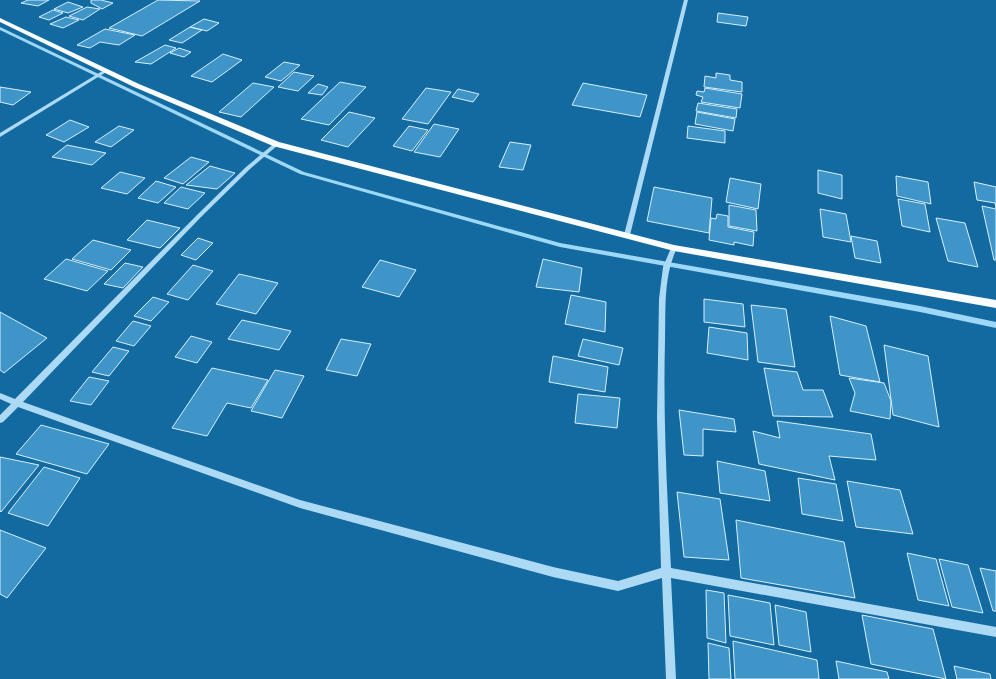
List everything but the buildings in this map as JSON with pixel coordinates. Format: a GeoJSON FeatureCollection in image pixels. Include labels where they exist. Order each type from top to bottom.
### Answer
{"type":"FeatureCollection","features":[{"type":"Feature","properties":{"kind":"main road"},"geometry":{"type":"LineString","coordinates":[[0,20],[103,73],[273,147],[627,235],[672,251],[996,304]]}},
{"type":"Feature","properties":{"kind":"street"},"geometry":{"type":"LineString","coordinates":[[627,235],[686,0]]}},
{"type":"Feature","properties":{"kind":"street"},"geometry":{"type":"LineString","coordinates":[[0,135],[103,73]]}},
{"type":"Feature","properties":{"kind":"street"},"geometry":{"type":"LineString","coordinates":[[0,420],[248,168],[273,147]]}},
{"type":"Feature","properties":{"kind":"street"},"geometry":{"type":"LineString","coordinates":[[671,679],[665,572],[660,379],[664,279],[672,251]]}},
{"type":"Feature","properties":{"kind":"street"},"geometry":{"type":"LineString","coordinates":[[0,396],[300,504],[546,570],[618,586],[665,572],[996,632]]}},
{"type":"Feature","properties":{"kind":"waterway"},"geometry":{"type":"LineString","coordinates":[[0,28],[302,173],[560,245],[920,309],[996,325]]}}]}
